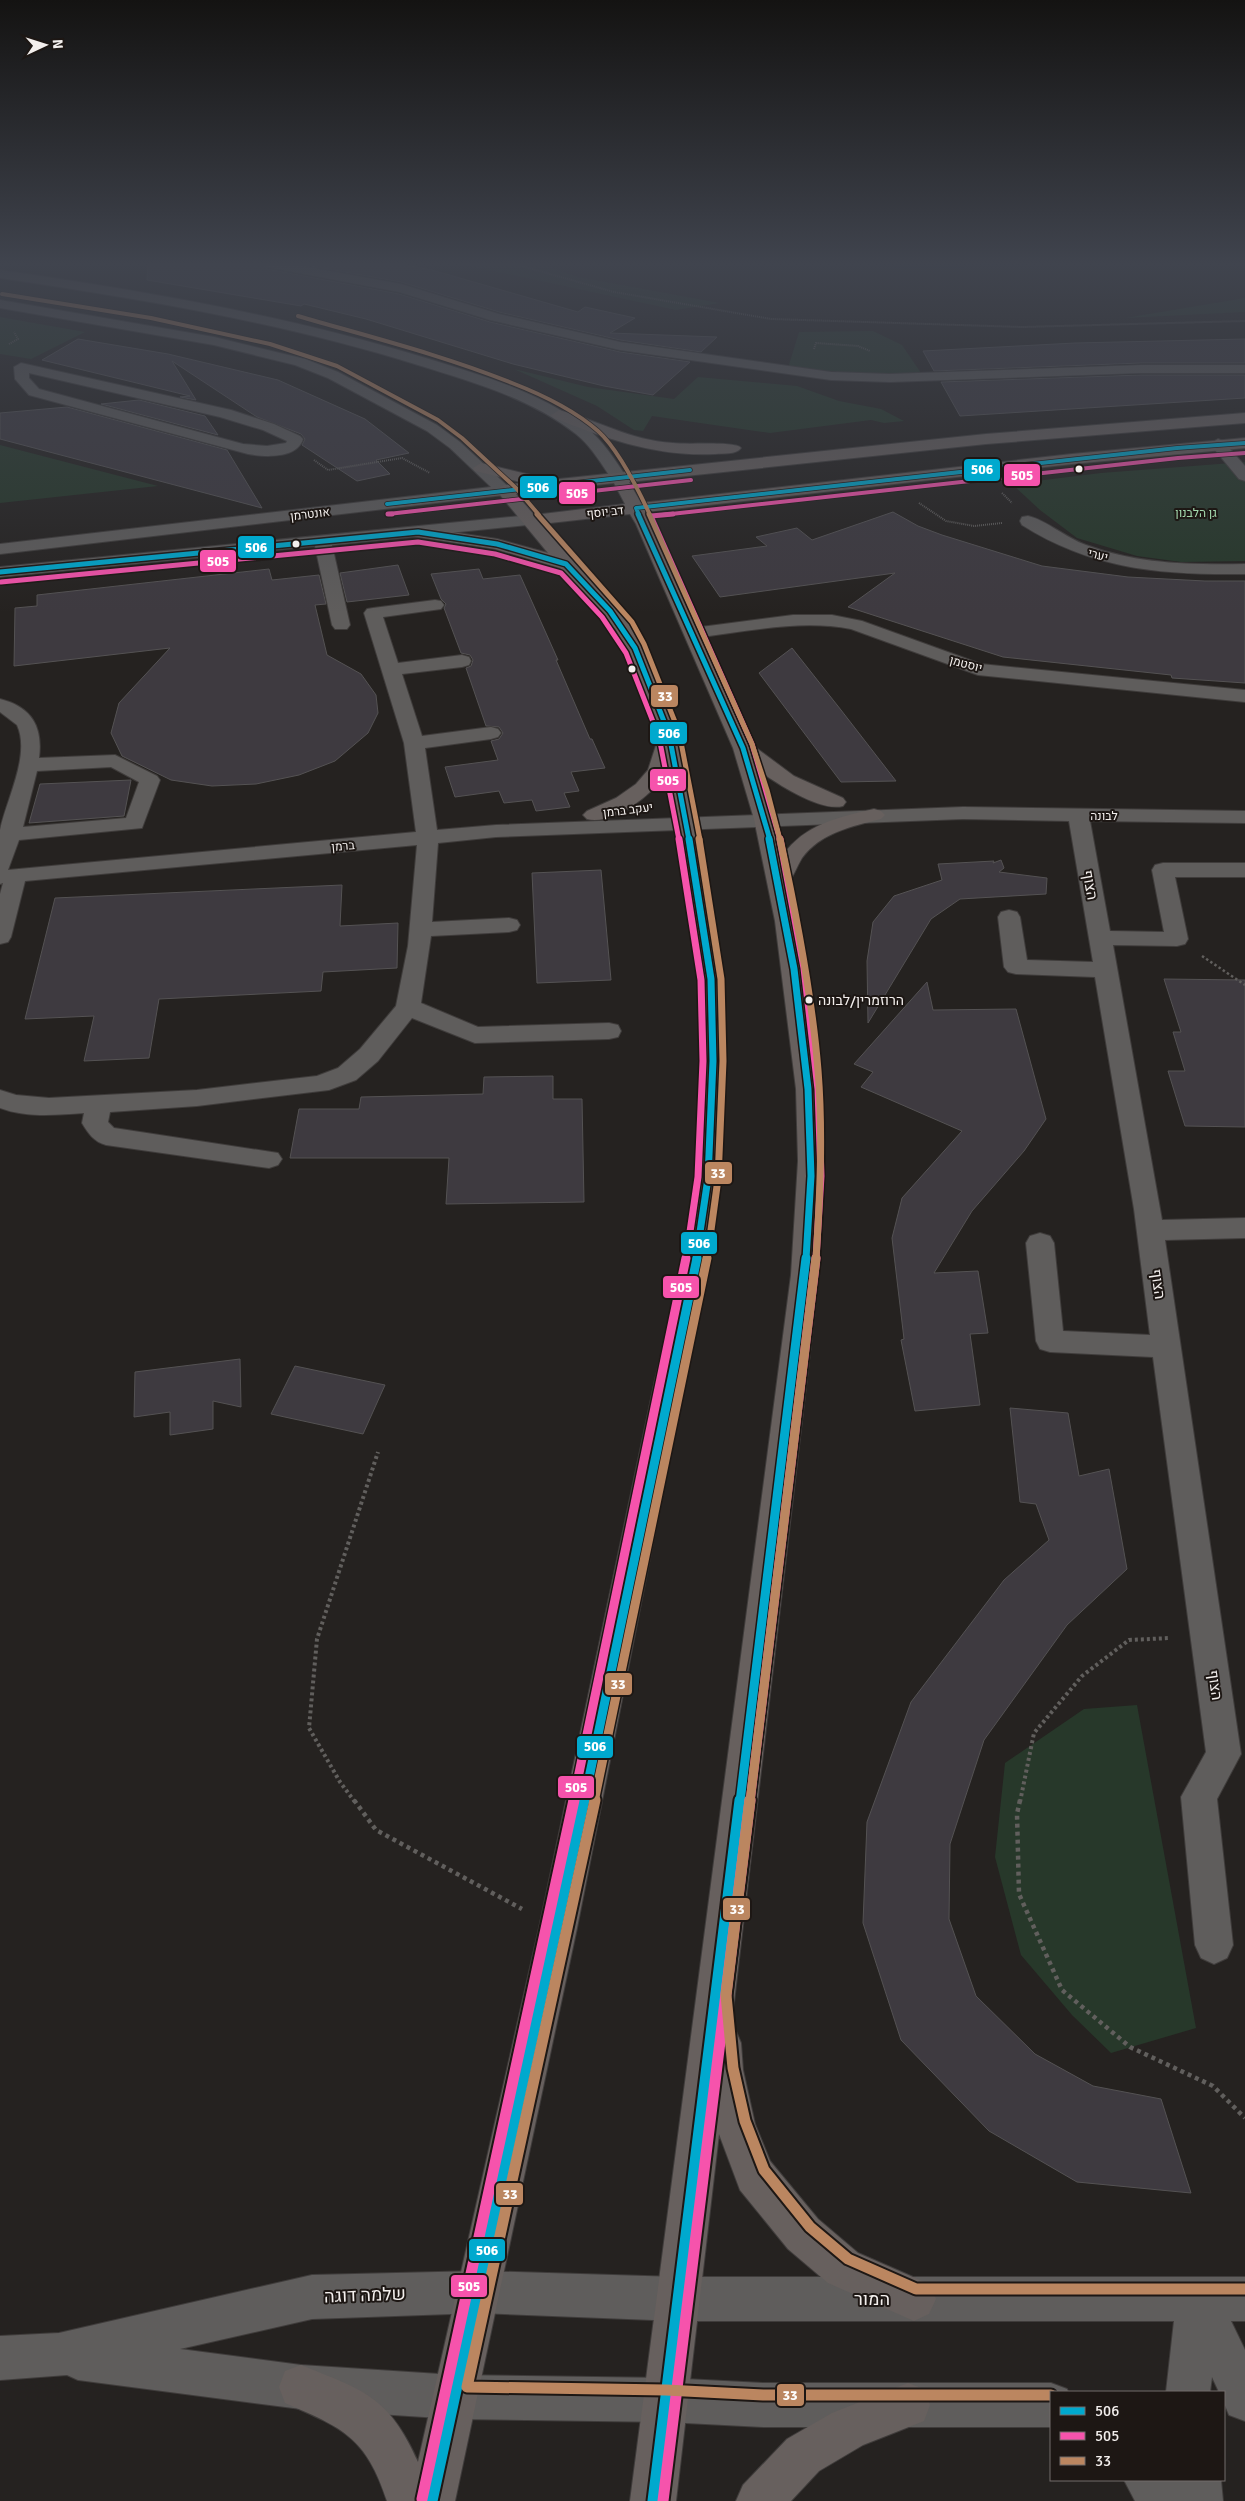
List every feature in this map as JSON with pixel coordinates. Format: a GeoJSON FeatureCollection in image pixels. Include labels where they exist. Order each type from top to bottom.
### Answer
{"type":"FeatureCollection","features":[{"type":"Feature","properties":{"kind":"main road"},"geometry":{"type":"LineString","coordinates":[[559,415],[609,435],[649,446],[689,450],[746,447]]}},
{"type":"Feature","properties":{"kind":"main road"},"geometry":{"type":"LineString","coordinates":[[653,2501],[805,1275],[811,1162],[809,1089],[803,1030],[779,881],[763,811],[743,748],[644,524],[619,478],[986,439],[1149,424],[1245,418]]}},
{"type":"Feature","properties":{"kind":"main road"},"geometry":{"type":"LineString","coordinates":[[967,426],[1048,422],[1149,424]]}},
{"type":"Feature","properties":{"kind":"main road","name":"דב יוסף"},"geometry":{"type":"LineString","coordinates":[[531,520],[597,512],[634,504],[667,505],[1218,444],[1245,443]]}},
{"type":"Feature","properties":{"kind":"main road"},"geometry":{"type":"LineString","coordinates":[[481,468],[634,504]]}},
{"type":"Feature","properties":{"kind":"main road","name":"אונטרמן"},"geometry":{"type":"LineString","coordinates":[[501,493],[619,478]]}},
{"type":"Feature","properties":{"kind":"main road"},"geometry":{"type":"LineString","coordinates":[[501,493],[597,512],[644,524]]}},
{"type":"Feature","properties":{"kind":"main road"},"geometry":{"type":"LineString","coordinates":[[432,2501],[558,1928],[670,1380],[694,1277],[708,1178],[713,1060],[710,979],[685,814],[668,734],[635,648],[624,628],[566,564],[531,520],[501,493]]}},
{"type":"Feature","properties":{"kind":"main road"},"geometry":{"type":"LineString","coordinates":[[418,532],[497,544],[566,564]]}},
{"type":"Feature","properties":{"kind":"main road"},"geometry":{"type":"LineString","coordinates":[[594,815],[633,799],[646,788],[664,759],[668,734]]}},
{"type":"Feature","properties":{"kind":"main road"},"geometry":{"type":"LineString","coordinates":[[743,748],[761,764],[793,786],[836,802]]}},
{"type":"Feature","properties":{"kind":"main road"},"geometry":{"type":"LineString","coordinates":[[779,881],[797,850],[812,837],[846,822],[874,815]]}},
{"type":"Feature","properties":{"kind":"main road"},"geometry":{"type":"LineString","coordinates":[[716,1995],[723,2070],[735,2124],[755,2175],[802,2234],[843,2268],[914,2299]]}},
{"type":"Feature","properties":{"kind":"main road"},"geometry":{"type":"LineString","coordinates":[[301,2387],[356,2413],[383,2441],[404,2481],[410,2501]]}},
{"type":"Feature","properties":{"kind":"main road"},"geometry":{"type":"LineString","coordinates":[[759,2501],[802,2454],[848,2429],[908,2405]]}},
{"type":"Feature","properties":{"kind":"street"},"geometry":{"type":"LineString","coordinates":[[22,380],[34,392],[59,400],[262,453],[293,446],[295,439],[283,433],[213,410],[84,380]]}},
{"type":"Feature","properties":{"kind":"street"},"geometry":{"type":"LineString","coordinates":[[342,380],[424,423],[455,445],[481,468],[501,493]]}},
{"type":"Feature","properties":{"kind":"street"},"geometry":{"type":"LineString","coordinates":[[480,380],[510,391],[559,415],[592,439],[619,478]]}},
{"type":"Feature","properties":{"kind":"street"},"geometry":{"type":"LineString","coordinates":[[1218,444],[1245,476]]}},
{"type":"Feature","properties":{"kind":"street","name":"אונטרמן"},"geometry":{"type":"LineString","coordinates":[[0,549],[501,493]]}},
{"type":"Feature","properties":{"kind":"street","name":"אונטרמן"},"geometry":{"type":"LineString","coordinates":[[0,572],[531,520]]}},
{"type":"Feature","properties":{"kind":"street","name":"יערי"},"geometry":{"type":"LineString","coordinates":[[1028,521],[1049,536],[1073,548],[1104,558],[1177,568],[1245,568]]}},
{"type":"Feature","properties":{"kind":"street"},"geometry":{"type":"LineString","coordinates":[[322,540],[341,625]]}},
{"type":"Feature","properties":{"kind":"street"},"geometry":{"type":"LineString","coordinates":[[0,1098],[12,1104],[49,1107],[197,1098],[320,1084],[347,1074],[369,1055],[408,1007],[420,930],[428,838],[414,743],[373,613],[435,605]]}},
{"type":"Feature","properties":{"kind":"street","name":"יוסטמן"},"geometry":{"type":"LineString","coordinates":[[693,633],[793,620],[832,620],[856,625],[978,669],[1245,696]]}},
{"type":"Feature","properties":{"kind":"street"},"geometry":{"type":"LineString","coordinates":[[391,670],[462,661]]}},
{"type":"Feature","properties":{"kind":"street"},"geometry":{"type":"LineString","coordinates":[[0,705],[16,712],[29,728],[32,751],[9,834],[0,937]]}},
{"type":"Feature","properties":{"kind":"street"},"geometry":{"type":"LineString","coordinates":[[414,743],[491,733]]}},
{"type":"Feature","properties":{"kind":"street"},"geometry":{"type":"LineString","coordinates":[[9,834],[136,824],[150,780],[114,761],[28,765]]}},
{"type":"Feature","properties":{"kind":"street","name":"לבונה"},"geometry":{"type":"LineString","coordinates":[[763,811],[836,802],[963,813]]}},
{"type":"Feature","properties":{"kind":"street","name":"לבונה"},"geometry":{"type":"LineString","coordinates":[[685,814],[763,811],[874,815],[963,813],[1245,817]]}},
{"type":"Feature","properties":{"kind":"street","name":"יעקב ברמן"},"geometry":{"type":"LineString","coordinates":[[496,831],[594,815],[685,814]]}},
{"type":"Feature","properties":{"kind":"street","name":"ברמן"},"geometry":{"type":"LineString","coordinates":[[5,873],[428,838],[685,814]]}},
{"type":"Feature","properties":{"kind":"street","name":"הצוף"},"geometry":{"type":"LineString","coordinates":[[1078,816],[1150,1230],[1208,1636],[1235,1754]]}},
{"type":"Feature","properties":{"kind":"street"},"geometry":{"type":"LineString","coordinates":[[1100,938],[1177,939],[1163,870],[1245,870]]}},
{"type":"Feature","properties":{"kind":"street"},"geometry":{"type":"LineString","coordinates":[[1009,917],[1016,967],[1106,970]]}},
{"type":"Feature","properties":{"kind":"street"},"geometry":{"type":"LineString","coordinates":[[420,930],[509,925]]}},
{"type":"Feature","properties":{"kind":"street"},"geometry":{"type":"LineString","coordinates":[[408,1007],[475,1035],[609,1031]]}},
{"type":"Feature","properties":{"kind":"street"},"geometry":{"type":"LineString","coordinates":[[99,1104],[95,1124],[106,1136],[269,1159]]}},
{"type":"Feature","properties":{"kind":"street"},"geometry":{"type":"LineString","coordinates":[[1150,1230],[1245,1228]]}},
{"type":"Feature","properties":{"kind":"street"},"geometry":{"type":"LineString","coordinates":[[1040,1243],[1050,1341],[1167,1347]]}},
{"type":"Feature","properties":{"kind":"street"},"geometry":{"type":"LineString","coordinates":[[1214,1945],[1199,1797],[1235,1754]]}},
{"type":"Feature","properties":{"kind":"street","name":"שלמה דוגה"},"geometry":{"type":"LineString","coordinates":[[0,2358],[59,2355],[312,2297],[479,2292],[678,2299]]}},
{"type":"Feature","properties":{"kind":"street","name":"המור"},"geometry":{"type":"LineString","coordinates":[[678,2299],[1245,2299]]}},
{"type":"Feature","properties":{"kind":"street"},"geometry":{"type":"LineString","coordinates":[[1188,2391],[1198,2299]]}},
{"type":"Feature","properties":{"kind":"street"},"geometry":{"type":"LineString","coordinates":[[1198,2299],[1245,2399]]}},
{"type":"Feature","properties":{"kind":"street","name":"שלמה דוגה"},"geometry":{"type":"LineString","coordinates":[[59,2355],[301,2387],[455,2397]]}},
{"type":"Feature","properties":{"kind":"street"},"geometry":{"type":"LineString","coordinates":[[455,2397],[666,2400],[763,2405],[1045,2407]]}},
{"type":"Feature","properties":{"kind":"street"},"geometry":{"type":"LineString","coordinates":[[1225,2405],[1245,2405]]}},
{"type":"Feature","properties":{"kind":"street"},"geometry":{"type":"LineString","coordinates":[[1148,2481],[1164,2501]]}},
{"type":"Feature","properties":{"kind":"street"},"geometry":{"type":"LineString","coordinates":[[1198,2481],[1200,2501]]}},
{"type":"Feature","properties":{"kind":"path"},"geometry":{"type":"LineString","coordinates":[[293,446],[328,470],[402,458],[437,477]]}},
{"type":"Feature","properties":{"kind":"path"},"geometry":{"type":"LineString","coordinates":[[982,470],[1028,521]]}},
{"type":"Feature","properties":{"kind":"path"},"geometry":{"type":"LineString","coordinates":[[887,481],[946,521],[974,526],[1028,521]]}},
{"type":"Feature","properties":{"kind":"path"},"geometry":{"type":"LineString","coordinates":[[1177,939],[1245,985]]}},
{"type":"Feature","properties":{"kind":"path"},"geometry":{"type":"LineString","coordinates":[[378,1452],[317,1639],[309,1728],[340,1782],[376,1830],[558,1928]]}},
{"type":"Feature","properties":{"kind":"path"},"geometry":{"type":"LineString","coordinates":[[1208,1636],[1129,1640],[1082,1676],[1034,1733],[1016,1814],[1019,1894],[1062,1990],[1130,2047],[1213,2086],[1245,2118]]}},
{"type":"Feature","properties":{"kind":"green space"},"geometry":{"type":"Polygon","coordinates":[[[538,380],[558,380],[588,387],[674,399],[695,380],[728,380],[797,386],[839,401],[881,409],[904,421],[884,423],[871,420],[770,433],[652,416],[643,431],[634,430],[597,406],[538,380]]]}},
{"type":"Feature","properties":{"kind":"green space"},"geometry":{"type":"Polygon","coordinates":[[[0,445],[158,486],[0,503],[0,445]]]}},
{"type":"Feature","properties":{"kind":"green space","name":"גן הלבנון"},"geometry":{"type":"Polygon","coordinates":[[[1245,462],[1245,561],[1181,562],[1137,556],[1077,538],[1040,510],[1012,484],[1101,473],[1245,462]]]}},
{"type":"Feature","properties":{"kind":"green space"},"geometry":{"type":"Polygon","coordinates":[[[1137,1705],[1196,2028],[1111,2053],[1072,2015],[1021,1955],[995,1857],[1005,1763],[1084,1709],[1137,1705]]]}},
{"type":"Feature","properties":{"kind":"building"},"geometry":{"type":"Polygon","coordinates":[[[123,380],[184,380],[196,400],[180,397],[190,396],[123,380]]]}},
{"type":"Feature","properties":{"kind":"building"},"geometry":{"type":"Polygon","coordinates":[[[200,380],[278,380],[365,419],[409,453],[376,460],[390,474],[357,481],[302,445],[305,439],[301,434],[257,417],[200,380]]]}},
{"type":"Feature","properties":{"kind":"building"},"geometry":{"type":"Polygon","coordinates":[[[578,380],[670,380],[653,395],[578,380]]]}},
{"type":"Feature","properties":{"kind":"building"},"geometry":{"type":"Polygon","coordinates":[[[1006,380],[1245,380],[1245,398],[960,416],[941,382],[1006,380]]]}},
{"type":"Feature","properties":{"kind":"building"},"geometry":{"type":"Polygon","coordinates":[[[139,400],[205,416],[218,435],[101,404],[139,400]]]}},
{"type":"Feature","properties":{"kind":"building"},"geometry":{"type":"Polygon","coordinates":[[[67,407],[227,450],[262,508],[0,439],[0,413],[67,407]]]}},
{"type":"Feature","properties":{"kind":"building"},"geometry":{"type":"Polygon","coordinates":[[[893,512],[918,526],[942,535],[1042,566],[1128,577],[1245,581],[1245,683],[1172,678],[1171,675],[1003,657],[848,607],[895,573],[720,597],[692,556],[767,546],[756,537],[797,528],[812,540],[893,512]]]}},
{"type":"Feature","properties":{"kind":"building"},"geometry":{"type":"Polygon","coordinates":[[[398,565],[409,595],[347,602],[340,573],[398,565]]]}},
{"type":"Feature","properties":{"kind":"building"},"geometry":{"type":"Polygon","coordinates":[[[269,569],[272,580],[319,575],[326,604],[315,605],[327,655],[361,674],[376,695],[378,713],[368,733],[335,761],[299,775],[256,784],[212,786],[171,780],[122,756],[111,733],[119,703],[170,648],[14,666],[15,608],[37,606],[37,595],[269,569]]]}},
{"type":"Feature","properties":{"kind":"building"},"geometry":{"type":"Polygon","coordinates":[[[479,569],[483,579],[520,575],[558,660],[556,660],[590,739],[592,739],[605,768],[571,772],[579,791],[564,793],[570,807],[536,811],[532,800],[504,803],[499,791],[455,797],[445,767],[498,760],[491,741],[499,739],[503,733],[499,727],[486,726],[466,668],[471,666],[473,660],[470,655],[461,653],[444,608],[446,604],[441,599],[431,574],[479,569]]]}},
{"type":"Feature","properties":{"kind":"building"},"geometry":{"type":"Polygon","coordinates":[[[792,648],[896,781],[841,782],[759,673],[792,648]]]}},
{"type":"Feature","properties":{"kind":"building"},"geometry":{"type":"Polygon","coordinates":[[[131,780],[124,816],[29,823],[40,784],[131,780]]]}},
{"type":"Feature","properties":{"kind":"building"},"geometry":{"type":"Polygon","coordinates":[[[1001,860],[1004,868],[999,872],[1047,878],[1046,894],[960,899],[931,919],[868,1023],[867,961],[873,922],[894,896],[942,880],[938,864],[994,861],[993,863],[1001,860]]]}},
{"type":"Feature","properties":{"kind":"building"},"geometry":{"type":"Polygon","coordinates":[[[601,870],[611,980],[537,983],[532,873],[601,870]]]}},
{"type":"Feature","properties":{"kind":"building"},"geometry":{"type":"Polygon","coordinates":[[[342,885],[340,926],[398,923],[397,968],[323,972],[321,991],[159,999],[149,1058],[84,1061],[94,1016],[25,1019],[55,898],[342,885]]]}},
{"type":"Feature","properties":{"kind":"building"},"geometry":{"type":"Polygon","coordinates":[[[1164,979],[1245,980],[1245,1127],[1185,1126],[1168,1071],[1185,1071],[1173,1032],[1181,1032],[1164,979]]]}},
{"type":"Feature","properties":{"kind":"building"},"geometry":{"type":"Polygon","coordinates":[[[927,982],[933,1010],[1016,1009],[1046,1119],[1024,1151],[972,1211],[934,1273],[978,1271],[988,1333],[970,1334],[980,1405],[915,1411],[901,1340],[904,1339],[892,1238],[902,1198],[962,1131],[861,1087],[873,1072],[854,1064],[927,982]]]}},
{"type":"Feature","properties":{"kind":"building"},"geometry":{"type":"Polygon","coordinates":[[[553,1076],[553,1099],[582,1099],[584,1202],[446,1204],[449,1158],[290,1158],[299,1109],[359,1109],[361,1097],[483,1094],[484,1077],[553,1076]]]}},
{"type":"Feature","properties":{"kind":"building"},"geometry":{"type":"Polygon","coordinates":[[[240,1359],[241,1407],[213,1401],[213,1429],[170,1435],[170,1412],[134,1417],[135,1372],[240,1359]]]}},
{"type":"Feature","properties":{"kind":"building"},"geometry":{"type":"Polygon","coordinates":[[[295,1366],[385,1385],[363,1434],[271,1414],[295,1366]]]}},
{"type":"Feature","properties":{"kind":"building"},"geometry":{"type":"Polygon","coordinates":[[[1010,1408],[1068,1413],[1079,1476],[1109,1469],[1127,1569],[1067,1625],[984,1740],[950,1844],[949,1919],[976,1996],[1035,2054],[1093,2086],[1161,2099],[1191,2193],[1077,2182],[989,2131],[901,2040],[863,1923],[867,1822],[911,1702],[1004,1580],[1049,1540],[1036,1504],[1020,1502],[1010,1408]]]}},
{"type":"Feature","properties":{"kind":"transit line","name":"33"},"geometry":{"type":"LineString","coordinates":[[363,380],[438,420],[462,438],[516,488],[632,622],[644,644],[679,732],[694,803],[721,979],[723,1061],[718,1179],[704,1279],[680,1382],[568,1930],[467,2387],[666,2390],[763,2395],[1050,2395]]}},
{"type":"Feature","properties":{"kind":"transit line","name":"33"},"geometry":{"type":"LineString","coordinates":[[505,380],[542,395],[578,415],[599,432],[612,447],[645,504],[752,744],[760,767],[774,813],[789,884],[814,1030],[820,1113],[819,1206],[815,1276],[726,1995],[733,2068],[745,2121],[764,2170],[810,2227],[848,2259],[916,2289],[1245,2289]]}},
{"type":"Feature","properties":{"kind":"transit line","name":"506"},"geometry":{"type":"LineString","coordinates":[[653,2501],[805,1275],[811,1176],[808,1089],[794,969],[774,857],[760,802],[743,748],[636,508],[1177,448],[1245,443]]}},
{"type":"Feature","properties":{"kind":"transit line","name":"505"},"geometry":{"type":"LineString","coordinates":[[663,2501],[815,1276],[821,1176],[818,1089],[804,968],[784,855],[770,800],[752,744],[651,516],[1178,458],[1245,453]]}},
{"type":"Feature","properties":{"kind":"transit line","name":"506"},"geometry":{"type":"LineString","coordinates":[[387,504],[690,470]]}},
{"type":"Feature","properties":{"kind":"transit line","name":"505"},"geometry":{"type":"LineString","coordinates":[[388,514],[691,480]]}},
{"type":"Feature","properties":{"kind":"transit line","name":"506"},"geometry":{"type":"LineString","coordinates":[[0,572],[418,532],[497,544],[566,564],[610,611],[635,648],[669,734],[684,805],[711,979],[713,1061],[708,1178],[694,1277],[670,1380],[558,1928],[432,2501]]}},
{"type":"Feature","properties":{"kind":"transit line","name":"505"},"geometry":{"type":"LineString","coordinates":[[1,582],[418,542],[495,554],[561,573],[602,617],[626,653],[659,737],[674,807],[701,980],[703,1061],[698,1177],[684,1275],[660,1378],[548,1926],[422,2499]]}},
{"type":"Feature","properties":{"kind":"place","name":"הרוזמרין/לבונה"},"geometry":{"type":"Point","coordinates":[809,1000]}}]}
